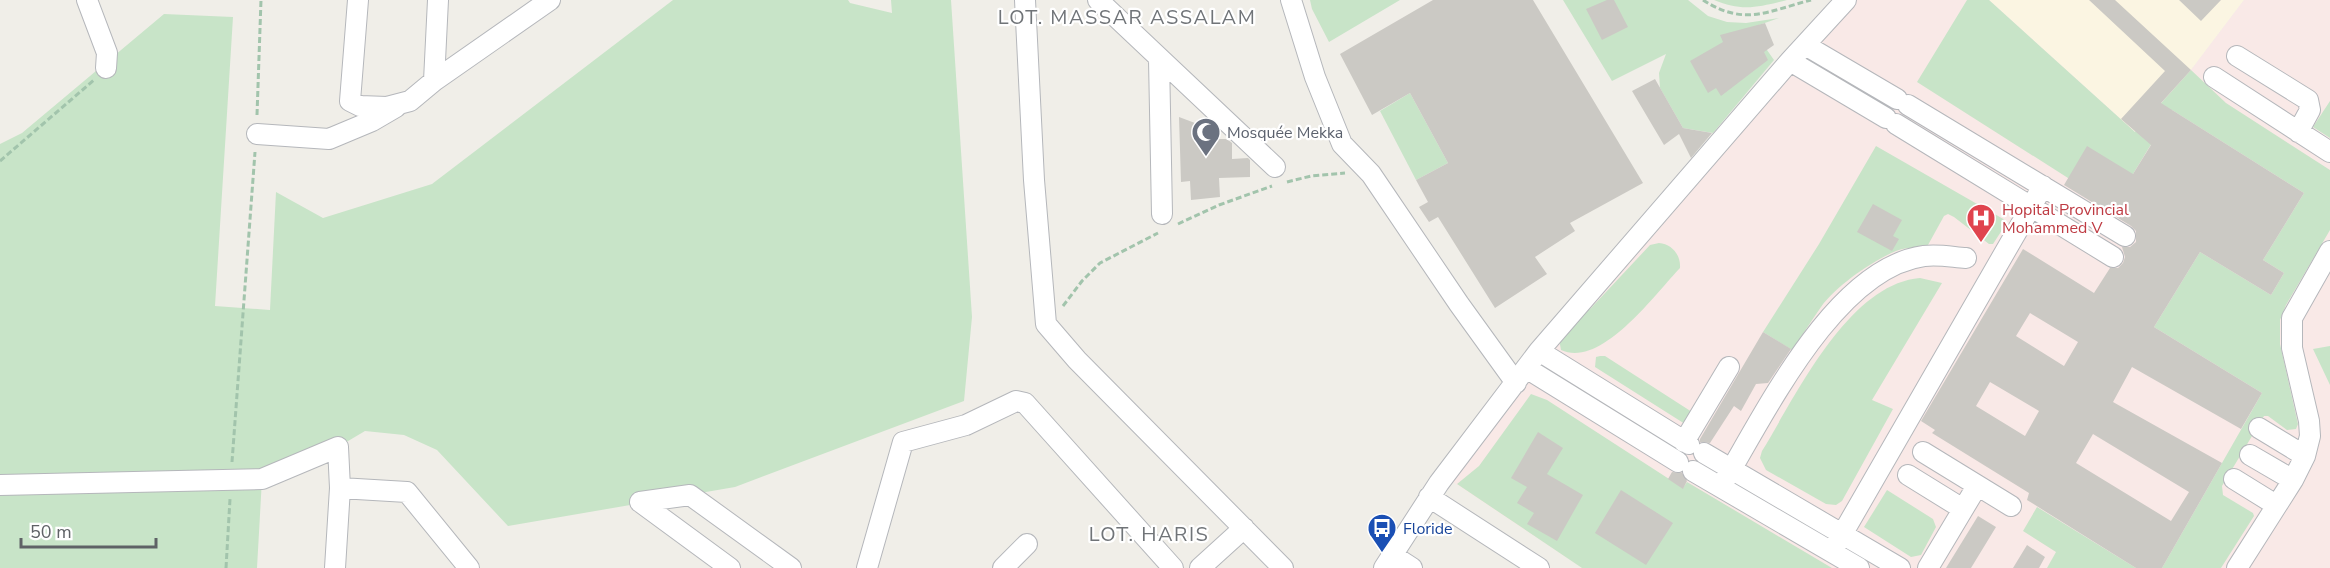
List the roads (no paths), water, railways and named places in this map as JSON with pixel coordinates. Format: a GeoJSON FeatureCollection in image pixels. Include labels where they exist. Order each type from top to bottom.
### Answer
{"type":"FeatureCollection","features":[{"type":"Feature","properties":{"kind":"street"},"geometry":{"type":"LineString","coordinates":[[87,0],[108,53],[106,68]]}},
{"type":"Feature","properties":{"kind":"street"},"geometry":{"type":"LineString","coordinates":[[358,0],[350,101],[360,106],[401,104]]}},
{"type":"Feature","properties":{"kind":"street"},"geometry":{"type":"LineString","coordinates":[[434,81],[438,0]]}},
{"type":"Feature","properties":{"kind":"street"},"geometry":{"type":"LineString","coordinates":[[1025,0],[1034,180],[1046,324],[1077,360],[1283,568]]}},
{"type":"Feature","properties":{"kind":"street"},"geometry":{"type":"LineString","coordinates":[[1098,0],[1275,167]]}},
{"type":"Feature","properties":{"kind":"street"},"geometry":{"type":"LineString","coordinates":[[1292,0],[1316,77],[1342,144],[1371,174],[1459,304],[1521,375],[1721,488],[1836,543],[1900,568]]}},
{"type":"Feature","properties":{"kind":"street"},"geometry":{"type":"LineString","coordinates":[[1412,568],[1388,561],[1429,497],[1539,351],[1790,61],[1846,0]]}},
{"type":"Feature","properties":{"kind":"street"},"geometry":{"type":"LineString","coordinates":[[256,134],[328,140],[372,121],[410,101],[540,3]]}},
{"type":"Feature","properties":{"kind":"street"},"geometry":{"type":"LineString","coordinates":[[1804,45],[2125,236]]}},
{"type":"Feature","properties":{"kind":"street"},"geometry":{"type":"LineString","coordinates":[[2237,56],[2308,100],[2310,110],[2298,132]]}},
{"type":"Feature","properties":{"kind":"street"},"geometry":{"type":"LineString","coordinates":[[1160,59],[1165,224]]}},
{"type":"Feature","properties":{"kind":"street"},"geometry":{"type":"LineString","coordinates":[[1790,61],[2113,257]]}},
{"type":"Feature","properties":{"kind":"street"},"geometry":{"type":"LineString","coordinates":[[2214,77],[2330,152]]}},
{"type":"Feature","properties":{"kind":"street"},"geometry":{"type":"LineString","coordinates":[[1836,543],[2043,186]]}},
{"type":"Feature","properties":{"kind":"street"},"geometry":{"type":"LineString","coordinates":[[2237,568],[2293,480],[2305,456],[2310,436],[2309,421],[2292,348],[2292,318],[2330,251]]}},
{"type":"Feature","properties":{"kind":"street"},"geometry":{"type":"LineString","coordinates":[[1721,488],[1806,347],[1850,296],[1890,268],[1910,259],[1939,255],[1966,258]]}},
{"type":"Feature","properties":{"kind":"street"},"geometry":{"type":"LineString","coordinates":[[1539,351],[1732,470],[1836,543],[1859,568]]}},
{"type":"Feature","properties":{"kind":"street"},"geometry":{"type":"LineString","coordinates":[[1692,446],[1729,367]]}},
{"type":"Feature","properties":{"kind":"street"},"geometry":{"type":"LineString","coordinates":[[867,568],[903,442],[966,425],[1016,401],[1025,404],[1173,568]]}},
{"type":"Feature","properties":{"kind":"street"},"geometry":{"type":"LineString","coordinates":[[2259,428],[2305,456]]}},
{"type":"Feature","properties":{"kind":"street"},"geometry":{"type":"LineString","coordinates":[[0,485],[262,479],[338,447],[340,488],[335,568]]}},
{"type":"Feature","properties":{"kind":"street"},"geometry":{"type":"LineString","coordinates":[[1923,452],[2011,506]]}},
{"type":"Feature","properties":{"kind":"street"},"geometry":{"type":"LineString","coordinates":[[2250,455],[2293,480]]}},
{"type":"Feature","properties":{"kind":"street"},"geometry":{"type":"LineString","coordinates":[[1908,475],[1963,509]]}},
{"type":"Feature","properties":{"kind":"street"},"geometry":{"type":"LineString","coordinates":[[2234,478],[2277,505]]}},
{"type":"Feature","properties":{"kind":"street"},"geometry":{"type":"LineString","coordinates":[[1928,568],[1977,486]]}},
{"type":"Feature","properties":{"kind":"street"},"geometry":{"type":"LineString","coordinates":[[340,488],[407,492],[469,568]]}},
{"type":"Feature","properties":{"kind":"street"},"geometry":{"type":"LineString","coordinates":[[730,568],[640,502],[690,495],[791,568]]}},
{"type":"Feature","properties":{"kind":"street"},"geometry":{"type":"LineString","coordinates":[[1429,497],[1539,568]]}},
{"type":"Feature","properties":{"kind":"street"},"geometry":{"type":"LineString","coordinates":[[1200,568],[1244,528]]}},
{"type":"Feature","properties":{"kind":"street"},"geometry":{"type":"LineString","coordinates":[[1003,568],[1027,544]]}},
{"type":"Feature","properties":{"kind":"place","name":"Mosquée Mekka"},"geometry":{"type":"Point","coordinates":[1206,158]}},
{"type":"Feature","properties":{"kind":"place","name":"Hopital Provincial Mohammed V"},"geometry":{"type":"Point","coordinates":[1981,244]}},
{"type":"Feature","properties":{"kind":"place","name":"Floride"},"geometry":{"type":"Point","coordinates":[1382,554]}},
{"type":"Feature","properties":{"kind":"district","name":"LOT. MASSAR ASSALAM"},"geometry":{"type":"Point","coordinates":[1127,17]}},
{"type":"Feature","properties":{"kind":"district","name":"LOT. HARIS"},"geometry":{"type":"Point","coordinates":[1149,534]}}]}
